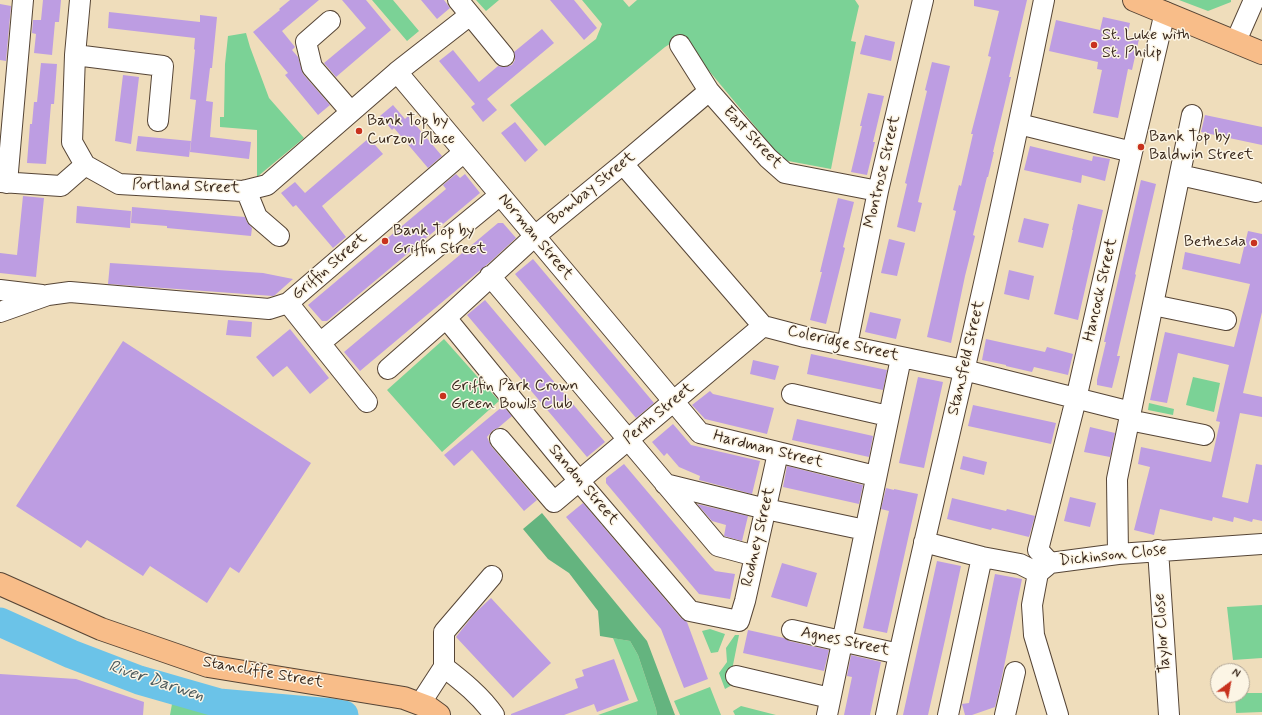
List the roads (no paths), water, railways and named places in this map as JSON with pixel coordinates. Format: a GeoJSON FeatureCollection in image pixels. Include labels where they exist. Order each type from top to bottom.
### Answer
{"type":"FeatureCollection","features":[{"type":"Feature","properties":{"kind":"main road"},"geometry":{"type":"LineString","coordinates":[[1134,0],[1262,53]]}},
{"type":"Feature","properties":{"kind":"main road","name":"Stancliffe Street"},"geometry":{"type":"LineString","coordinates":[[0,584],[102,629],[208,666],[404,698],[428,707],[439,715]]}},
{"type":"Feature","properties":{"kind":"street"},"geometry":{"type":"LineString","coordinates":[[22,0],[4,182],[61,186],[85,165],[72,142],[75,55],[80,0]]}},
{"type":"Feature","properties":{"kind":"street","name":"Montrose Street"},"geometry":{"type":"LineString","coordinates":[[847,345],[878,191],[923,0]]}},
{"type":"Feature","properties":{"kind":"street","name":"Stansfeld Street"},"geometry":{"type":"LineString","coordinates":[[886,715],[1019,124],[1044,0]]}},
{"type":"Feature","properties":{"kind":"street"},"geometry":{"type":"LineString","coordinates":[[1236,41],[1254,0]]}},
{"type":"Feature","properties":{"kind":"street"},"geometry":{"type":"LineString","coordinates":[[464,8],[504,56]]}},
{"type":"Feature","properties":{"kind":"street","name":"Portland Street"},"geometry":{"type":"LineString","coordinates":[[85,165],[119,184],[243,191],[267,184],[397,72],[464,8]]}},
{"type":"Feature","properties":{"kind":"street","name":"Hancock Street"},"geometry":{"type":"LineString","coordinates":[[1044,568],[1038,550],[1076,399],[1165,12]]}},
{"type":"Feature","properties":{"kind":"street"},"geometry":{"type":"LineString","coordinates":[[330,21],[306,42],[312,67],[351,112]]}},
{"type":"Feature","properties":{"kind":"street","name":"East Street"},"geometry":{"type":"LineString","coordinates":[[680,45],[708,91],[768,158],[785,173],[878,191]]}},
{"type":"Feature","properties":{"kind":"street"},"geometry":{"type":"LineString","coordinates":[[75,55],[163,66],[158,121]]}},
{"type":"Feature","properties":{"kind":"street","name":"Norman Street"},"geometry":{"type":"LineString","coordinates":[[397,72],[674,402]]}},
{"type":"Feature","properties":{"kind":"street","name":"Bombay Street"},"geometry":{"type":"LineString","coordinates":[[388,369],[446,318],[534,236],[623,164],[708,91]]}},
{"type":"Feature","properties":{"kind":"street"},"geometry":{"type":"LineString","coordinates":[[1118,554],[1117,479],[1192,115]]}},
{"type":"Feature","properties":{"kind":"street"},"geometry":{"type":"LineString","coordinates":[[1019,124],[1132,152]]}},
{"type":"Feature","properties":{"kind":"street","name":"Griffin Street"},"geometry":{"type":"LineString","coordinates":[[0,312],[48,296],[70,292],[269,309],[288,303],[464,152]]}},
{"type":"Feature","properties":{"kind":"street"},"geometry":{"type":"LineString","coordinates":[[623,164],[763,326]]}},
{"type":"Feature","properties":{"kind":"street"},"geometry":{"type":"LineString","coordinates":[[1180,175],[1256,192]]}},
{"type":"Feature","properties":{"kind":"street"},"geometry":{"type":"LineString","coordinates":[[246,190],[257,217],[279,236]]}},
{"type":"Feature","properties":{"kind":"street"},"geometry":{"type":"LineString","coordinates":[[320,343],[500,195]]}},
{"type":"Feature","properties":{"kind":"street"},"geometry":{"type":"LineString","coordinates":[[490,276],[718,546],[755,556]]}},
{"type":"Feature","properties":{"kind":"street","name":"Griffin Street"},"geometry":{"type":"LineString","coordinates":[[0,290],[48,296]]}},
{"type":"Feature","properties":{"kind":"street"},"geometry":{"type":"LineString","coordinates":[[288,303],[367,402]]}},
{"type":"Feature","properties":{"kind":"street"},"geometry":{"type":"LineString","coordinates":[[1153,305],[1226,320]]}},
{"type":"Feature","properties":{"kind":"street","name":"Sandon Street"},"geometry":{"type":"LineString","coordinates":[[446,318],[579,481],[690,611],[739,621]]}},
{"type":"Feature","properties":{"kind":"street","name":"Coleridge Street"},"geometry":{"type":"LineString","coordinates":[[763,326],[805,337],[964,370],[1076,399],[1130,416],[1204,435]]}},
{"type":"Feature","properties":{"kind":"street","name":"Perth Street"},"geometry":{"type":"LineString","coordinates":[[500,439],[554,502],[763,326]]}},
{"type":"Feature","properties":{"kind":"street"},"geometry":{"type":"LineString","coordinates":[[736,676],[828,707],[875,476],[901,358]]}},
{"type":"Feature","properties":{"kind":"street"},"geometry":{"type":"LineString","coordinates":[[792,394],[888,416]]}},
{"type":"Feature","properties":{"kind":"street","name":"Hardman Street"},"geometry":{"type":"LineString","coordinates":[[674,402],[700,434],[875,476]]}},
{"type":"Feature","properties":{"kind":"street","name":"Rodney Street"},"geometry":{"type":"LineString","coordinates":[[739,621],[778,453]]}},
{"type":"Feature","properties":{"kind":"street"},"geometry":{"type":"LineString","coordinates":[[666,484],[766,509],[865,530]]}},
{"type":"Feature","properties":{"kind":"street","name":"Dickinson Close"},"geometry":{"type":"LineString","coordinates":[[924,542],[982,557],[1044,568],[1118,554],[1158,550],[1262,544]]}},
{"type":"Feature","properties":{"kind":"street","name":"Taylor Close"},"geometry":{"type":"LineString","coordinates":[[1158,550],[1168,715]]}},
{"type":"Feature","properties":{"kind":"street"},"geometry":{"type":"LineString","coordinates":[[948,715],[982,557]]}},
{"type":"Feature","properties":{"kind":"street"},"geometry":{"type":"LineString","coordinates":[[1044,568],[1032,605],[1034,634],[1058,715]]}},
{"type":"Feature","properties":{"kind":"street"},"geometry":{"type":"LineString","coordinates":[[420,704],[444,667],[444,632],[492,576]]}},
{"type":"Feature","properties":{"kind":"street","name":"Agnes Street"},"geometry":{"type":"LineString","coordinates":[[792,630],[899,654]]}},
{"type":"Feature","properties":{"kind":"street"},"geometry":{"type":"LineString","coordinates":[[444,667],[466,685],[494,715]]}},
{"type":"Feature","properties":{"kind":"street"},"geometry":{"type":"LineString","coordinates":[[1005,715],[1015,672]]}},
{"type":"Feature","properties":{"kind":"waterway","name":"River Darwen"},"geometry":{"type":"LineString","coordinates":[[0,622],[71,654],[139,680],[219,703],[344,715]]}},
{"type":"Feature","properties":{"kind":"place","name":"St. Luke with St. Philip"},"geometry":{"type":"Point","coordinates":[1094,45]}},
{"type":"Feature","properties":{"kind":"place","name":"Bank Top by Curzon Place"},"geometry":{"type":"Point","coordinates":[359,131]}},
{"type":"Feature","properties":{"kind":"place","name":"Bank Top by Baldwin Street"},"geometry":{"type":"Point","coordinates":[1141,147]}},
{"type":"Feature","properties":{"kind":"place","name":"Bank Top by Griffin Street"},"geometry":{"type":"Point","coordinates":[385,241]}},
{"type":"Feature","properties":{"kind":"place","name":"Bethesda"},"geometry":{"type":"Point","coordinates":[1254,243]}},
{"type":"Feature","properties":{"kind":"place","name":"Griffin Park Crown Green Bowls Club"},"geometry":{"type":"Point","coordinates":[443,396]}}]}
